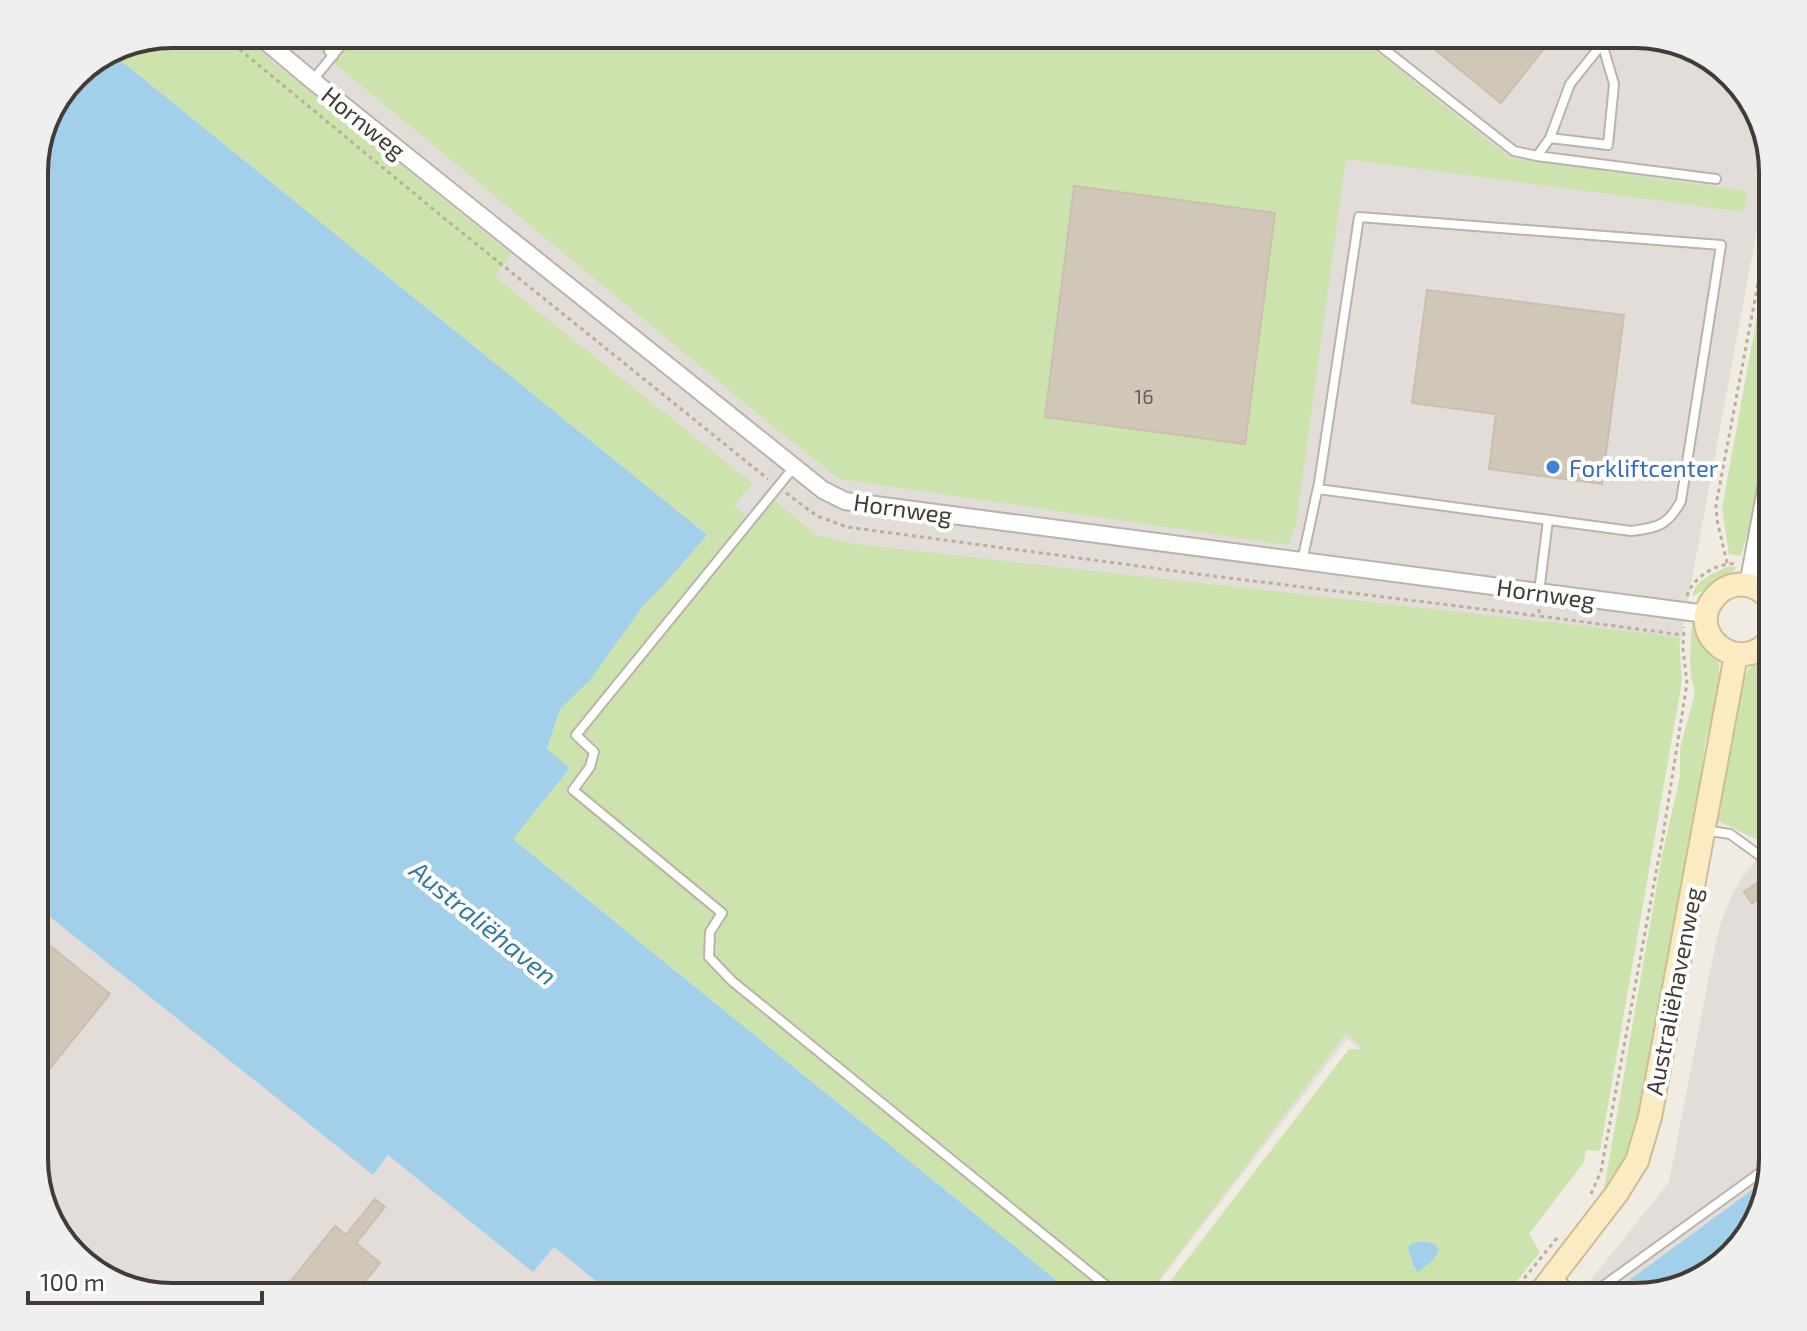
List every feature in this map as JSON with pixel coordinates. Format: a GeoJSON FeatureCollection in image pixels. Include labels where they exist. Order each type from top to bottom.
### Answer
{"type":"FeatureCollection","features":[{"type":"Feature","properties":{"kind":"street","name":"Hornweg"},"geometry":{"type":"LineString","coordinates":[[274,48],[823,490],[845,501],[1706,614]]}},
{"type":"Feature","properties":{"kind":"street"},"geometry":{"type":"LineString","coordinates":[[1748,585],[1759,526]]}},
{"type":"Feature","properties":{"kind":"street"},"geometry":{"type":"LineString","coordinates":[[1759,588],[1748,585],[1726,588],[1710,603],[1706,614],[1710,636],[1725,652],[1747,655],[1759,650]]}},
{"type":"Feature","properties":{"kind":"street","name":"Australiëhavenweg"},"geometry":{"type":"LineString","coordinates":[[1548,1283],[1617,1193],[1637,1161],[1650,1117],[1736,655]]}},
{"type":"Feature","properties":{"kind":"lane"},"geometry":{"type":"LineString","coordinates":[[328,48],[333,56]]}},
{"type":"Feature","properties":{"kind":"lane"},"geometry":{"type":"LineString","coordinates":[[313,81],[339,48]]}},
{"type":"Feature","properties":{"kind":"lane"},"geometry":{"type":"LineString","coordinates":[[1383,48],[1514,151],[1716,179]]}},
{"type":"Feature","properties":{"kind":"lane"},"geometry":{"type":"LineString","coordinates":[[1537,156],[1550,138],[1570,84],[1598,48]]}},
{"type":"Feature","properties":{"kind":"lane"},"geometry":{"type":"LineString","coordinates":[[1550,138],[1608,145],[1614,84],[1603,48]]}},
{"type":"Feature","properties":{"kind":"lane"},"geometry":{"type":"LineString","coordinates":[[1302,561],[1318,489],[1359,217],[1721,245],[1681,501],[1666,522],[1653,529],[1631,531],[1318,489]]}},
{"type":"Feature","properties":{"kind":"lane"},"geometry":{"type":"LineString","coordinates":[[794,467],[576,735],[594,752],[590,767],[573,790],[722,913],[710,932],[709,957],[732,981],[1103,1283]]}},
{"type":"Feature","properties":{"kind":"lane"},"geometry":{"type":"LineString","coordinates":[[1539,592],[1548,520]]}},
{"type":"Feature","properties":{"kind":"lane"},"geometry":{"type":"LineString","coordinates":[[1703,830],[1730,834],[1759,855]]}},
{"type":"Feature","properties":{"kind":"lane"},"geometry":{"type":"LineString","coordinates":[[1610,1283],[1758,1174]]}},
{"type":"Feature","properties":{"kind":"lane"},"geometry":{"type":"LineString","coordinates":[[1554,1276],[1562,1283]]}},
{"type":"Feature","properties":{"kind":"path"},"geometry":{"type":"LineString","coordinates":[[238,48],[817,516],[847,527],[1683,635],[1687,683],[1663,835],[1601,1171],[1589,1198]]}},
{"type":"Feature","properties":{"kind":"path"},"geometry":{"type":"LineString","coordinates":[[1727,563],[1716,505],[1759,278]]}},
{"type":"Feature","properties":{"kind":"path"},"geometry":{"type":"LineString","coordinates":[[1539,592],[1539,616]]}},
{"type":"Feature","properties":{"kind":"path"},"geometry":{"type":"LineString","coordinates":[[1520,1283],[1559,1235]]}},
{"type":"Feature","properties":{"kind":"shaded area"},"geometry":{"type":"Polygon","coordinates":[[[172,48],[1636,48],[1660,50],[1697,65],[1723,84],[1733,96],[1755,140],[1759,218],[1630,913],[1466,1134],[1347,1039],[1158,1283],[1066,1283],[118,61],[155,49],[172,48]]]}},
{"type":"Feature","properties":{"kind":"shaded area"},"geometry":{"type":"Polygon","coordinates":[[[753,483],[765,493],[747,516],[734,506],[753,483]]]}},
{"type":"Feature","properties":{"kind":"shaded area"},"geometry":{"type":"Polygon","coordinates":[[[48,799],[640,1283],[172,1283],[132,1276],[96,1257],[74,1235],[61,1214],[52,1191],[48,1168],[48,799]]]}},
{"type":"Feature","properties":{"kind":"shaded area"},"geometry":{"type":"Polygon","coordinates":[[[1759,857],[1759,1160],[1752,1199],[1742,1221],[1723,1247],[1690,1270],[1652,1282],[1588,1283],[1669,1182],[1714,951],[1722,919],[1741,879],[1759,857]]]}},
{"type":"Feature","properties":{"kind":"green space"},"geometry":{"type":"Polygon","coordinates":[[[255,48],[511,254],[495,277],[817,535],[855,544],[1679,637],[1682,681],[1600,1151],[1586,1150],[1584,1162],[1529,1234],[1540,1252],[1515,1283],[1170,1283],[1349,1049],[1364,1049],[1346,1033],[1157,1283],[1060,1283],[513,839],[570,768],[547,750],[560,709],[609,654],[643,606],[707,535],[120,60],[155,49],[255,48]],[[1422,1241],[1408,1249],[1413,1265],[1432,1243],[1422,1241]]]}},
{"type":"Feature","properties":{"kind":"green space"},"geometry":{"type":"Polygon","coordinates":[[[316,48],[1372,48],[1510,158],[1747,191],[1744,212],[1346,159],[1296,525],[1288,545],[840,479],[316,48]]]}},
{"type":"Feature","properties":{"kind":"green space"},"geometry":{"type":"Polygon","coordinates":[[[1759,306],[1759,476],[1741,556],[1729,554],[1722,508],[1759,306]]]}},
{"type":"Feature","properties":{"kind":"green space"},"geometry":{"type":"Polygon","coordinates":[[[1727,567],[1737,567],[1722,580],[1692,596],[1701,581],[1727,567]]]}},
{"type":"Feature","properties":{"kind":"green space"},"geometry":{"type":"Polygon","coordinates":[[[1692,621],[1719,664],[1719,687],[1705,745],[1693,842],[1652,1046],[1638,1133],[1623,1167],[1603,1195],[1662,856],[1680,776],[1680,748],[1695,693],[1690,657],[1692,621]]]}},
{"type":"Feature","properties":{"kind":"green space"},"geometry":{"type":"Polygon","coordinates":[[[1757,661],[1759,841],[1716,820],[1735,707],[1748,670],[1757,661]]]}},
{"type":"Feature","properties":{"kind":"water","name":"Australiëhaven"},"geometry":{"type":"Polygon","coordinates":[[[120,60],[707,535],[643,606],[590,680],[560,709],[547,749],[570,768],[513,839],[1060,1283],[599,1283],[554,1247],[533,1272],[388,1155],[373,1175],[48,915],[48,163],[52,140],[74,96],[90,79],[120,60]]]}},
{"type":"Feature","properties":{"kind":"water"},"geometry":{"type":"Polygon","coordinates":[[[1756,1187],[1733,1235],[1711,1257],[1667,1279],[1626,1283],[1756,1187]]]}},
{"type":"Feature","properties":{"kind":"water"},"geometry":{"type":"Polygon","coordinates":[[[1430,1242],[1439,1251],[1418,1272],[1408,1249],[1410,1244],[1430,1242]]]}},
{"type":"Feature","properties":{"kind":"building"},"geometry":{"type":"Polygon","coordinates":[[[1433,48],[1544,48],[1501,103],[1433,48]]]}},
{"type":"Feature","properties":{"kind":"building"},"geometry":{"type":"Polygon","coordinates":[[[1074,186],[1275,213],[1245,444],[1045,417],[1074,186]]]}},
{"type":"Feature","properties":{"kind":"building"},"geometry":{"type":"Polygon","coordinates":[[[1427,290],[1624,315],[1602,484],[1489,469],[1496,414],[1412,403],[1427,290]]]}},
{"type":"Feature","properties":{"kind":"building"},"geometry":{"type":"Polygon","coordinates":[[[1759,883],[1759,898],[1752,903],[1744,892],[1759,883]]]}},
{"type":"Feature","properties":{"kind":"building"},"geometry":{"type":"Polygon","coordinates":[[[48,944],[110,994],[48,1071],[48,944]]]}},
{"type":"Feature","properties":{"kind":"building"},"geometry":{"type":"Polygon","coordinates":[[[375,1199],[385,1207],[356,1243],[380,1263],[364,1283],[289,1283],[335,1226],[346,1235],[375,1199]]]}},
{"type":"Feature","properties":{"kind":"place","name":"Forkliftcenter"},"geometry":{"type":"Point","coordinates":[1553,467]}}]}
